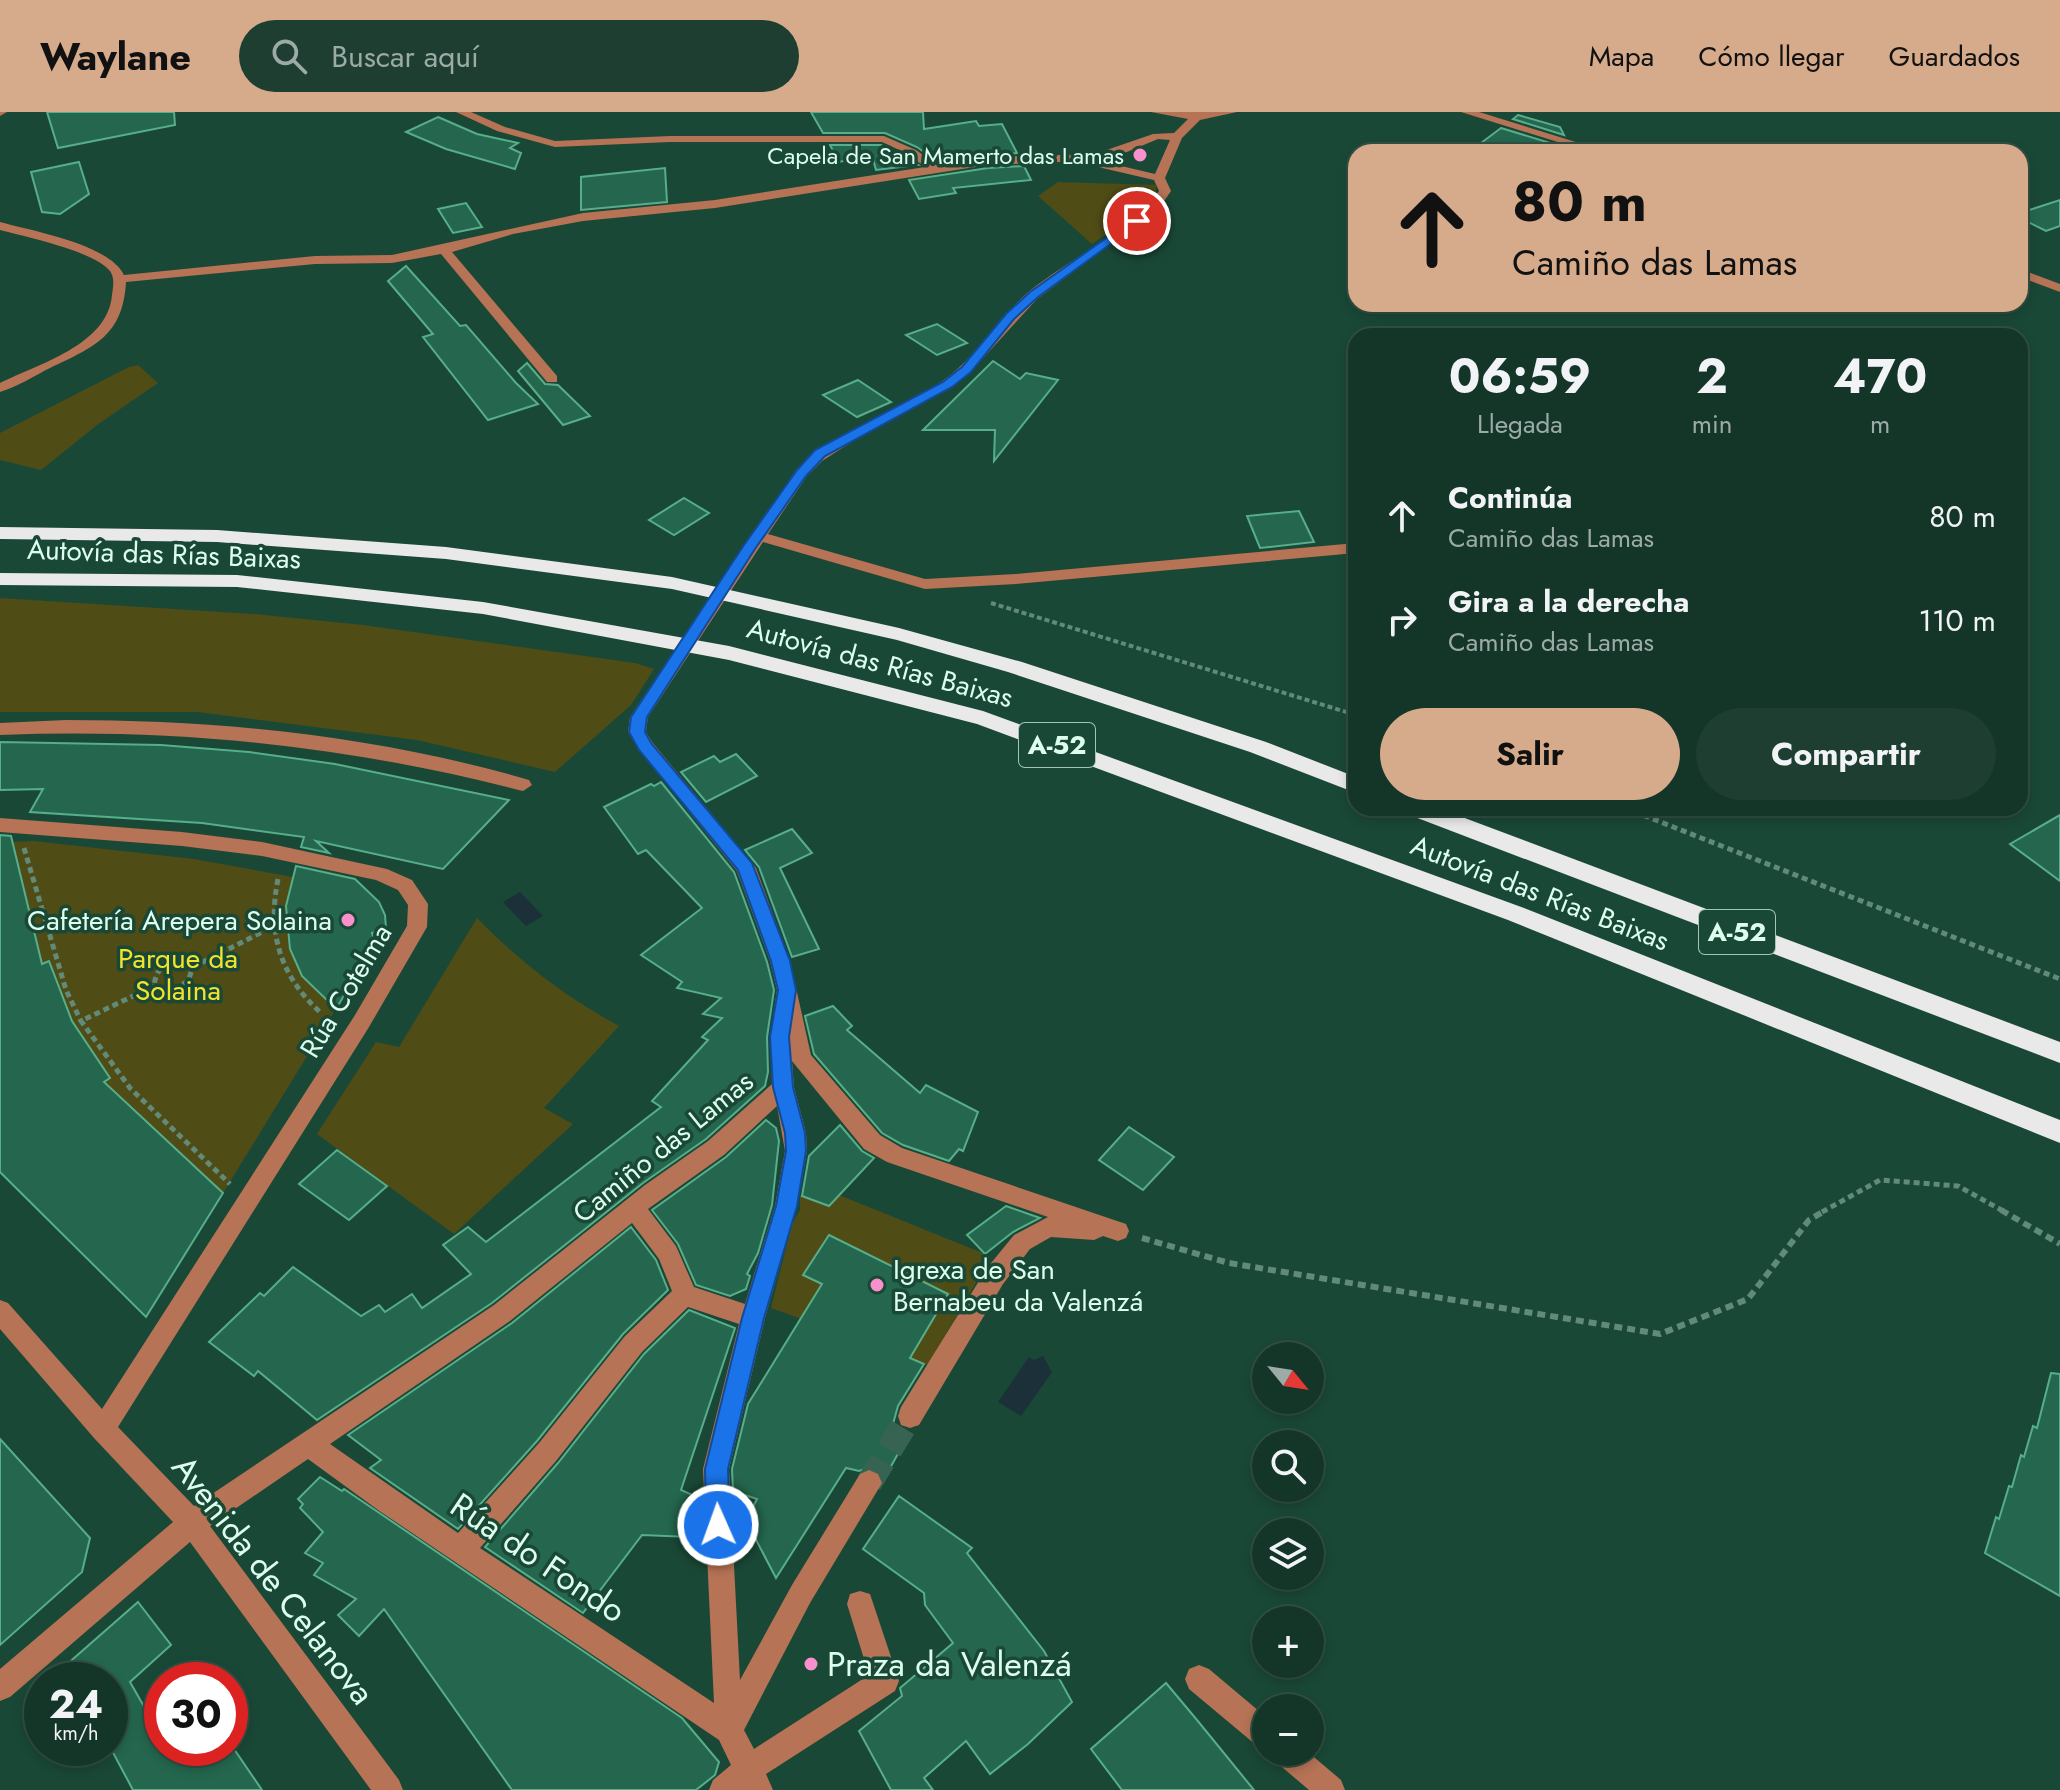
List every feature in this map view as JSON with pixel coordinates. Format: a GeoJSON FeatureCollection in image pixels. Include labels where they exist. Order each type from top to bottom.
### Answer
{"type":"FeatureCollection","features":[{"type":"Feature","properties":{"kind":"highway","name":"Autovía das Rías Baixas"},"geometry":{"type":"LineString","coordinates":[[0,533],[217,536],[446,553],[672,583],[899,634],[1015,667],[1258,747],[1348,782]]}},
{"type":"Feature","properties":{"kind":"highway","name":"Autovía das Rías Baixas"},"geometry":{"type":"LineString","coordinates":[[0,579],[237,581],[483,608],[729,653],[983,718],[1516,914],[2060,1132]]}},
{"type":"Feature","properties":{"kind":"highway","name":"Autovía das Rías Baixas"},"geometry":{"type":"LineString","coordinates":[[1436,816],[2060,1053]]}},
{"type":"Feature","properties":{"kind":"street"},"geometry":{"type":"LineString","coordinates":[[462,112],[501,129],[555,144],[670,139],[884,139],[912,152],[933,168]]}},
{"type":"Feature","properties":{"kind":"street"},"geometry":{"type":"LineString","coordinates":[[1157,136],[1157,112],[1196,117],[1231,112]]}},
{"type":"Feature","properties":{"kind":"street"},"geometry":{"type":"LineString","coordinates":[[1467,112],[1575,144]]}},
{"type":"Feature","properties":{"kind":"street"},"geometry":{"type":"LineString","coordinates":[[120,279],[315,260],[392,259],[583,217],[715,204],[988,161],[1101,163],[1159,178],[1177,137],[1196,117]]}},
{"type":"Feature","properties":{"kind":"street"},"geometry":{"type":"LineString","coordinates":[[1062,161],[1118,152],[1157,136],[1177,137]]}},
{"type":"Feature","properties":{"kind":"street","name":"Camiño das Lamas"},"geometry":{"type":"LineString","coordinates":[[0,1687],[192,1523],[502,1313],[634,1208],[716,1148],[783,1087],[780,1037],[787,990],[780,961],[746,868],[645,746],[637,732],[639,717],[753,542],[801,473],[820,453],[935,392],[966,369],[1010,316],[1034,295],[1156,204],[1165,191],[1159,178]]}},
{"type":"Feature","properties":{"kind":"street"},"geometry":{"type":"LineString","coordinates":[[0,226],[76,247],[114,267],[120,279],[118,306],[111,321],[93,342],[0,388]]}},
{"type":"Feature","properties":{"kind":"street"},"geometry":{"type":"LineString","coordinates":[[444,250],[552,379]]}},
{"type":"Feature","properties":{"kind":"street"},"geometry":{"type":"LineString","coordinates":[[2028,276],[2060,288]]}},
{"type":"Feature","properties":{"kind":"street"},"geometry":{"type":"LineString","coordinates":[[753,542],[925,584],[1016,579],[1348,549]]}},
{"type":"Feature","properties":{"kind":"street"},"geometry":{"type":"LineString","coordinates":[[0,729],[47,726],[197,729],[449,764],[523,785]]}},
{"type":"Feature","properties":{"kind":"street","name":"Rúa Cotelma"},"geometry":{"type":"LineString","coordinates":[[0,825],[262,849],[380,874],[405,885],[418,904],[417,927],[362,1021],[103,1429]]}},
{"type":"Feature","properties":{"kind":"street"},"geometry":{"type":"LineString","coordinates":[[787,990],[801,1058],[872,1142],[895,1155],[1118,1231]]}},
{"type":"Feature","properties":{"kind":"street"},"geometry":{"type":"LineString","coordinates":[[754,1780],[729,1730],[716,1469],[753,1318],[786,1206],[796,1151],[795,1133],[783,1087]]}},
{"type":"Feature","properties":{"kind":"street"},"geometry":{"type":"LineString","coordinates":[[634,1208],[668,1253],[685,1295],[753,1318]]}},
{"type":"Feature","properties":{"kind":"street"},"geometry":{"type":"LineString","coordinates":[[910,1416],[995,1276],[1022,1242],[1049,1227],[1118,1231]]}},
{"type":"Feature","properties":{"kind":"street"},"geometry":{"type":"LineString","coordinates":[[461,1549],[558,1439],[628,1346],[661,1313],[685,1295]]}},
{"type":"Feature","properties":{"kind":"street","name":"Avenida de Celanova"},"geometry":{"type":"LineString","coordinates":[[0,1311],[103,1429],[192,1523],[389,1790]]}},
{"type":"Feature","properties":{"kind":"street","name":"Rúa do Fondo"},"geometry":{"type":"LineString","coordinates":[[308,1444],[387,1501],[729,1730]]}},
{"type":"Feature","properties":{"kind":"street"},"geometry":{"type":"LineString","coordinates":[[729,1730],[801,1594],[869,1483]]}},
{"type":"Feature","properties":{"kind":"street"},"geometry":{"type":"LineString","coordinates":[[723,1790],[754,1780],[885,1681],[860,1604]]}},
{"type":"Feature","properties":{"kind":"street"},"geometry":{"type":"LineString","coordinates":[[1199,1679],[1252,1723]]}},
{"type":"Feature","properties":{"kind":"street"},"geometry":{"type":"LineString","coordinates":[[1303,1766],[1331,1790]]}},
{"type":"Feature","properties":{"kind":"path"},"geometry":{"type":"LineString","coordinates":[[985,601],[1348,712]]}},
{"type":"Feature","properties":{"kind":"path"},"geometry":{"type":"LineString","coordinates":[[1645,816],[2060,979]]}},
{"type":"Feature","properties":{"kind":"path"},"geometry":{"type":"LineString","coordinates":[[22,825],[35,891],[66,990],[81,1021],[117,1074],[175,1134],[250,1201]]}},
{"type":"Feature","properties":{"kind":"path"},"geometry":{"type":"LineString","coordinates":[[278,879],[271,906],[272,927],[282,964],[301,997],[321,1013]]}},
{"type":"Feature","properties":{"kind":"path"},"geometry":{"type":"LineString","coordinates":[[193,967],[272,927]]}},
{"type":"Feature","properties":{"kind":"path"},"geometry":{"type":"LineString","coordinates":[[154,986],[153,977],[166,963],[180,960],[193,967]]}},
{"type":"Feature","properties":{"kind":"path"},"geometry":{"type":"LineString","coordinates":[[81,1021],[154,986],[170,991],[183,986],[192,976],[193,967]]}},
{"type":"Feature","properties":{"kind":"path"},"geometry":{"type":"LineString","coordinates":[[1118,1231],[1229,1263],[1660,1334],[1748,1299],[1809,1220],[1880,1180],[1958,1186],[2060,1244]]}},
{"type":"Feature","properties":{"kind":"green space"},"geometry":{"type":"Polygon","coordinates":[[[1058,182],[1156,185],[1156,193],[1125,222],[1092,244],[1038,196],[1058,182]]]}},
{"type":"Feature","properties":{"kind":"green space"},"geometry":{"type":"Polygon","coordinates":[[[138,365],[158,383],[97,425],[41,470],[0,460],[0,433],[138,365]]]}},
{"type":"Feature","properties":{"kind":"green space"},"geometry":{"type":"Polygon","coordinates":[[[0,598],[253,614],[363,625],[635,663],[654,669],[631,705],[555,772],[417,740],[198,712],[0,712],[0,598]]]}},
{"type":"Feature","properties":{"kind":"green space","name":"Parque da Solaina"},"geometry":{"type":"Polygon","coordinates":[[[34,841],[194,859],[293,877],[287,915],[292,950],[309,981],[336,1009],[223,1193],[104,1082],[109,1078],[72,1021],[49,962],[42,964],[12,842],[34,841]]]}},
{"type":"Feature","properties":{"kind":"green space"},"geometry":{"type":"Polygon","coordinates":[[[477,918],[544,977],[619,1026],[544,1108],[573,1124],[454,1234],[317,1134],[376,1042],[399,1047],[477,918]]]}},
{"type":"Feature","properties":{"kind":"green space"},"geometry":{"type":"Polygon","coordinates":[[[800,1195],[829,1206],[839,1195],[985,1254],[985,1267],[928,1365],[771,1308],[792,1224],[800,1210],[800,1195]]]}},
{"type":"Feature","properties":{"kind":"water"},"geometry":{"type":"Polygon","coordinates":[[[520,892],[543,916],[526,926],[503,902],[520,892]]]}},
{"type":"Feature","properties":{"kind":"water"},"geometry":{"type":"Polygon","coordinates":[[[1043,1356],[1052,1372],[1021,1416],[998,1402],[1029,1357],[1034,1360],[1043,1356]]]}},
{"type":"Feature","properties":{"kind":"building"},"geometry":{"type":"Polygon","coordinates":[[[47,112],[174,112],[175,125],[58,148],[47,112]]]}},
{"type":"Feature","properties":{"kind":"building"},"geometry":{"type":"Polygon","coordinates":[[[811,112],[923,112],[924,129],[976,121],[979,126],[1002,124],[1017,153],[938,162],[917,147],[885,133],[823,133],[811,112]]]}},
{"type":"Feature","properties":{"kind":"building"},"geometry":{"type":"Polygon","coordinates":[[[1518,115],[1560,127],[1564,135],[1513,119],[1518,115]]]}},
{"type":"Feature","properties":{"kind":"building"},"geometry":{"type":"Polygon","coordinates":[[[438,117],[477,134],[518,143],[510,148],[521,153],[515,169],[446,149],[406,132],[438,117]]]}},
{"type":"Feature","properties":{"kind":"building"},"geometry":{"type":"Polygon","coordinates":[[[1501,128],[1554,144],[1480,144],[1501,128]]]}},
{"type":"Feature","properties":{"kind":"building"},"geometry":{"type":"Polygon","coordinates":[[[830,145],[881,145],[918,165],[876,170],[872,156],[839,162],[830,145]]]}},
{"type":"Feature","properties":{"kind":"building"},"geometry":{"type":"Polygon","coordinates":[[[79,162],[89,194],[60,214],[42,212],[31,172],[79,162]]]}},
{"type":"Feature","properties":{"kind":"building"},"geometry":{"type":"Polygon","coordinates":[[[1024,166],[1031,180],[953,188],[956,193],[919,199],[909,180],[988,168],[1024,166]]]}},
{"type":"Feature","properties":{"kind":"building"},"geometry":{"type":"Polygon","coordinates":[[[665,168],[667,202],[581,210],[581,177],[665,168]]]}},
{"type":"Feature","properties":{"kind":"building"},"geometry":{"type":"Polygon","coordinates":[[[2060,200],[2060,226],[2046,231],[2028,222],[2028,210],[2060,200]]]}},
{"type":"Feature","properties":{"kind":"building"},"geometry":{"type":"Polygon","coordinates":[[[466,203],[482,227],[453,233],[438,209],[466,203]]]}},
{"type":"Feature","properties":{"kind":"building"},"geometry":{"type":"Polygon","coordinates":[[[406,266],[460,326],[466,325],[538,404],[488,420],[423,337],[433,334],[388,281],[406,266]]]}},
{"type":"Feature","properties":{"kind":"building"},"geometry":{"type":"Polygon","coordinates":[[[937,324],[967,343],[937,355],[906,335],[937,324]]]}},
{"type":"Feature","properties":{"kind":"building"},"geometry":{"type":"Polygon","coordinates":[[[993,361],[1020,379],[1026,373],[1058,380],[994,461],[995,430],[923,430],[993,361]]]}},
{"type":"Feature","properties":{"kind":"building"},"geometry":{"type":"Polygon","coordinates":[[[527,363],[545,384],[558,385],[590,416],[563,425],[518,371],[527,363]]]}},
{"type":"Feature","properties":{"kind":"building"},"geometry":{"type":"Polygon","coordinates":[[[858,380],[891,402],[857,417],[823,395],[858,380]]]}},
{"type":"Feature","properties":{"kind":"building"},"geometry":{"type":"Polygon","coordinates":[[[684,498],[709,513],[674,535],[649,520],[684,498]]]}},
{"type":"Feature","properties":{"kind":"building"},"geometry":{"type":"Polygon","coordinates":[[[1299,511],[1314,542],[1260,548],[1247,516],[1299,511]]]}},
{"type":"Feature","properties":{"kind":"building"},"geometry":{"type":"Polygon","coordinates":[[[0,742],[161,745],[249,752],[335,764],[509,800],[443,869],[316,841],[329,853],[301,847],[304,837],[202,823],[30,812],[43,789],[0,790],[0,742]]]}},
{"type":"Feature","properties":{"kind":"building"},"geometry":{"type":"Polygon","coordinates":[[[736,754],[757,776],[706,802],[681,772],[714,756],[720,762],[736,754]]]}},
{"type":"Feature","properties":{"kind":"building"},"geometry":{"type":"Polygon","coordinates":[[[661,782],[734,872],[767,962],[774,990],[767,1037],[768,1072],[765,1086],[706,1139],[643,1183],[492,1303],[317,1420],[258,1371],[254,1376],[209,1342],[260,1293],[264,1296],[293,1267],[361,1316],[379,1305],[385,1312],[412,1294],[422,1308],[471,1274],[443,1245],[468,1227],[486,1242],[661,1107],[652,1101],[708,1040],[702,1037],[722,1018],[703,1014],[721,998],[677,988],[682,982],[641,955],[702,908],[646,850],[638,854],[604,807],[661,782]]]}},
{"type":"Feature","properties":{"kind":"building"},"geometry":{"type":"Polygon","coordinates":[[[2060,815],[2060,881],[2010,844],[2060,815]]]}},
{"type":"Feature","properties":{"kind":"building"},"geometry":{"type":"Polygon","coordinates":[[[792,829],[812,853],[780,868],[819,949],[792,957],[759,867],[745,850],[792,829]]]}},
{"type":"Feature","properties":{"kind":"building"},"geometry":{"type":"Polygon","coordinates":[[[0,835],[11,836],[42,964],[49,961],[72,1021],[110,1078],[104,1082],[223,1193],[146,1317],[0,1172],[0,835]]]}},
{"type":"Feature","properties":{"kind":"building"},"geometry":{"type":"Polygon","coordinates":[[[296,866],[355,879],[379,902],[385,915],[386,928],[372,933],[375,944],[336,1009],[302,976],[290,949],[286,906],[296,866]]]}},
{"type":"Feature","properties":{"kind":"building"},"geometry":{"type":"Polygon","coordinates":[[[833,1006],[852,1026],[847,1030],[920,1093],[926,1085],[978,1112],[963,1151],[959,1149],[949,1161],[903,1145],[882,1133],[814,1054],[805,1016],[833,1006]]]}},
{"type":"Feature","properties":{"kind":"building"},"geometry":{"type":"Polygon","coordinates":[[[766,1120],[776,1128],[779,1141],[772,1205],[758,1253],[747,1274],[750,1276],[746,1289],[730,1296],[696,1285],[678,1244],[652,1210],[726,1157],[766,1120]]]}},
{"type":"Feature","properties":{"kind":"building"},"geometry":{"type":"Polygon","coordinates":[[[840,1125],[862,1151],[874,1158],[829,1206],[802,1196],[809,1156],[840,1125]]]}},
{"type":"Feature","properties":{"kind":"building"},"geometry":{"type":"Polygon","coordinates":[[[1129,1127],[1174,1157],[1143,1190],[1099,1160],[1129,1127]]]}},
{"type":"Feature","properties":{"kind":"building"},"geometry":{"type":"Polygon","coordinates":[[[337,1150],[387,1186],[349,1220],[299,1184],[337,1150]]]}},
{"type":"Feature","properties":{"kind":"building"},"geometry":{"type":"Polygon","coordinates":[[[1006,1206],[1040,1218],[1013,1232],[985,1254],[967,1235],[1006,1206]]]}},
{"type":"Feature","properties":{"kind":"building"},"geometry":{"type":"Polygon","coordinates":[[[631,1227],[656,1260],[668,1290],[623,1334],[537,1441],[458,1529],[370,1468],[381,1460],[348,1435],[512,1323],[631,1227]]]}},
{"type":"Feature","properties":{"kind":"building"},"geometry":{"type":"Polygon","coordinates":[[[829,1235],[948,1294],[910,1358],[924,1364],[898,1406],[893,1424],[909,1434],[885,1477],[870,1467],[859,1471],[846,1468],[776,1578],[753,1534],[742,1528],[757,1499],[733,1491],[732,1469],[748,1404],[822,1284],[803,1275],[829,1235]]]}},
{"type":"Feature","properties":{"kind":"building"},"geometry":{"type":"Polygon","coordinates":[[[689,1310],[735,1328],[681,1490],[697,1497],[690,1537],[642,1535],[583,1613],[485,1547],[558,1463],[644,1354],[689,1310]]]}},
{"type":"Feature","properties":{"kind":"building"},"geometry":{"type":"Polygon","coordinates":[[[2051,1373],[2060,1374],[2060,1596],[1985,1553],[1996,1517],[1999,1519],[2009,1486],[2012,1487],[2021,1455],[2024,1457],[2033,1426],[2037,1428],[2051,1373]]]}},
{"type":"Feature","properties":{"kind":"building"},"geometry":{"type":"Polygon","coordinates":[[[0,1439],[90,1538],[82,1572],[0,1645],[0,1439]]]}},
{"type":"Feature","properties":{"kind":"building"},"geometry":{"type":"Polygon","coordinates":[[[320,1477],[342,1491],[344,1489],[682,1718],[719,1762],[715,1775],[696,1790],[512,1790],[384,1609],[359,1636],[338,1615],[356,1599],[314,1575],[323,1563],[305,1553],[323,1532],[300,1508],[303,1504],[298,1499],[320,1477]]]}},
{"type":"Feature","properties":{"kind":"building"},"geometry":{"type":"Polygon","coordinates":[[[899,1496],[972,1548],[967,1553],[1044,1651],[1072,1702],[1028,1744],[990,1774],[966,1741],[924,1778],[933,1790],[891,1790],[859,1731],[902,1696],[900,1688],[953,1643],[925,1605],[924,1593],[863,1549],[899,1496]]]}},
{"type":"Feature","properties":{"kind":"building"},"geometry":{"type":"Polygon","coordinates":[[[138,1602],[171,1645],[152,1662],[144,1662],[144,1669],[130,1682],[144,1706],[144,1766],[246,1766],[262,1790],[133,1790],[120,1766],[128,1766],[128,1662],[70,1662],[138,1602]]]}},
{"type":"Feature","properties":{"kind":"building"},"geometry":{"type":"Polygon","coordinates":[[[1166,1683],[1254,1790],[1122,1790],[1091,1749],[1166,1683]]]}},
{"type":"Feature","properties":{"kind":"tunnel"},"geometry":{"type":"LineString","coordinates":[[869,1483],[910,1416]]}},
{"type":"Feature","properties":{"kind":"place","name":"Capela de San Mamerto das Lamas"},"geometry":{"type":"Point","coordinates":[1140,155]}},
{"type":"Feature","properties":{"kind":"place","name":"Cafetería Arepera Solaina"},"geometry":{"type":"Point","coordinates":[348,920]}},
{"type":"Feature","properties":{"kind":"place","name":"Igrexa de San Bernabeu da Valenzá"},"geometry":{"type":"Point","coordinates":[877,1285]}},
{"type":"Feature","properties":{"kind":"place","name":"Praza da Valenzá"},"geometry":{"type":"Point","coordinates":[811,1664]}},
{"type":"Feature","properties":{"kind":"route"},"geometry":{"type":"LineString","coordinates":[[718,1525],[716,1469],[753,1318],[786,1206],[796,1151],[795,1133],[783,1087],[780,1037],[787,990],[780,961],[746,868],[645,746],[637,732],[639,717],[749,548],[801,473],[820,453],[947,384],[966,369],[1010,316],[1034,295],[1137,221]]}}]}
